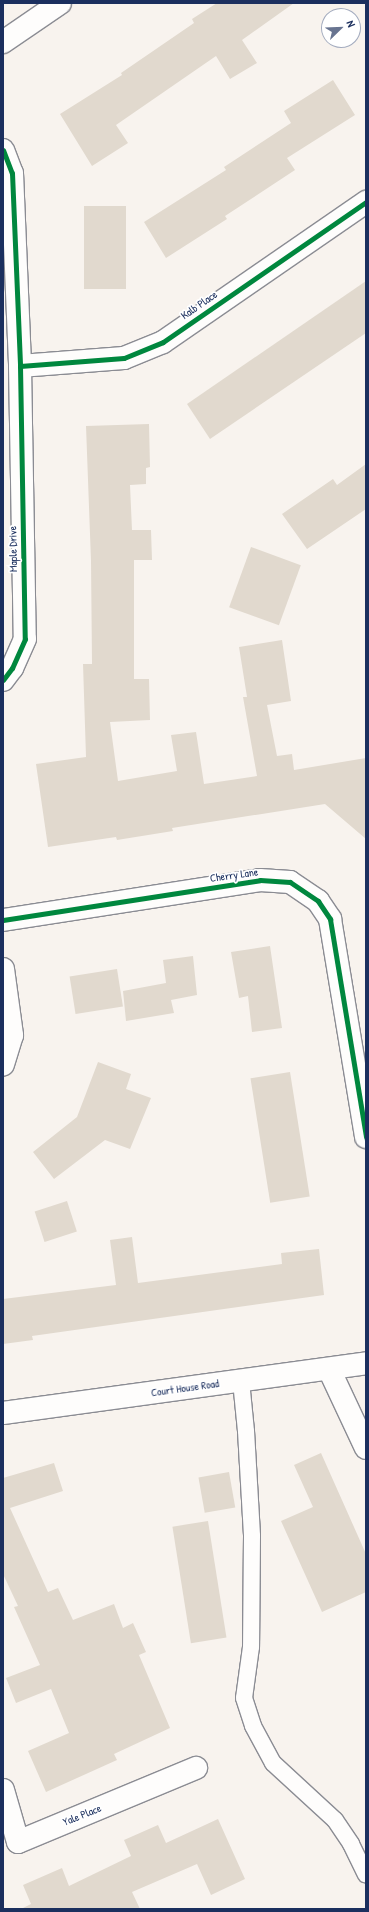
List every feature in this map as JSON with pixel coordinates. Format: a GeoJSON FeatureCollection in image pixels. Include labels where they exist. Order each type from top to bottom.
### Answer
{"type":"FeatureCollection","features":[{"type":"Feature","properties":{"kind":"street"},"geometry":{"type":"LineString","coordinates":[[3,42],[60,3]]}},
{"type":"Feature","properties":{"kind":"street","name":"Maple Drive"},"geometry":{"type":"LineString","coordinates":[[3,150],[12,173],[20,366],[25,639],[12,668],[3,680]]}},
{"type":"Feature","properties":{"kind":"street","name":"Kalb Place"},"geometry":{"type":"LineString","coordinates":[[20,366],[124,358],[164,342],[366,202]]}},
{"type":"Feature","properties":{"kind":"street","name":"Cherry Lane"},"geometry":{"type":"LineString","coordinates":[[3,920],[260,880],[290,882],[318,901],[330,919],[366,1136]]}},
{"type":"Feature","properties":{"kind":"street"},"geometry":{"type":"LineString","coordinates":[[3,969],[12,1035],[3,1066]]}},
{"type":"Feature","properties":{"kind":"street","name":"Court House Road"},"geometry":{"type":"LineString","coordinates":[[3,1413],[366,1363]]}},
{"type":"Feature","properties":{"kind":"street"},"geometry":{"type":"LineString","coordinates":[[329,1369],[366,1448]]}},
{"type":"Feature","properties":{"kind":"street","name":"Yale Place"},"geometry":{"type":"LineString","coordinates":[[3,1790],[18,1842],[196,1768]]}},
{"type":"Feature","properties":{"kind":"lane"},"geometry":{"type":"LineString","coordinates":[[241,1381],[252,1536],[251,1646],[244,1698],[253,1726],[273,1763],[335,1820],[351,1844],[366,1875]]}},
{"type":"Feature","properties":{"kind":"building"},"geometry":{"type":"Polygon","coordinates":[[[217,3],[294,3],[242,40],[257,63],[230,79],[216,56],[116,125],[128,143],[92,166],[60,114],[122,75],[121,73],[194,23],[192,19],[217,3]]]}},
{"type":"Feature","properties":{"kind":"building"},"geometry":{"type":"Polygon","coordinates":[[[333,80],[355,115],[287,158],[295,170],[225,216],[227,219],[166,258],[144,222],[226,170],[224,167],[291,123],[284,111],[333,80]]]}},
{"type":"Feature","properties":{"kind":"building"},"geometry":{"type":"Polygon","coordinates":[[[84,206],[126,206],[126,289],[84,289],[84,206]]]}},
{"type":"Feature","properties":{"kind":"building"},"geometry":{"type":"Polygon","coordinates":[[[366,281],[366,333],[210,439],[187,404],[366,281]]]}},
{"type":"Feature","properties":{"kind":"building"},"geometry":{"type":"Polygon","coordinates":[[[149,424],[150,467],[146,468],[146,484],[130,485],[132,530],[151,530],[152,560],[134,560],[134,679],[149,679],[150,720],[110,722],[118,781],[177,771],[171,735],[196,732],[204,784],[257,776],[243,697],[247,697],[239,647],[282,640],[291,701],[267,705],[277,756],[292,754],[294,770],[366,758],[366,839],[325,804],[172,828],[173,831],[117,840],[116,837],[48,847],[36,764],[86,757],[83,664],[92,664],[91,561],[86,426],[149,424]]]}},
{"type":"Feature","properties":{"kind":"building"},"geometry":{"type":"Polygon","coordinates":[[[366,464],[366,509],[307,549],[282,514],[333,479],[337,485],[366,464]]]}},
{"type":"Feature","properties":{"kind":"building"},"geometry":{"type":"Polygon","coordinates":[[[251,547],[301,565],[279,625],[229,607],[251,547]]]}},
{"type":"Feature","properties":{"kind":"building"},"geometry":{"type":"Polygon","coordinates":[[[270,946],[282,1028],[252,1032],[248,996],[239,998],[231,952],[270,946]]]}},
{"type":"Feature","properties":{"kind":"building"},"geometry":{"type":"Polygon","coordinates":[[[193,956],[197,995],[171,1000],[174,1013],[126,1021],[123,991],[166,983],[163,960],[193,956]]]}},
{"type":"Feature","properties":{"kind":"building"},"geometry":{"type":"Polygon","coordinates":[[[117,969],[123,1007],[76,1014],[70,977],[117,969]]]}},
{"type":"Feature","properties":{"kind":"building"},"geometry":{"type":"Polygon","coordinates":[[[98,1062],[131,1074],[126,1089],[151,1098],[130,1149],[105,1140],[54,1179],[33,1152],[77,1117],[98,1062]]]}},
{"type":"Feature","properties":{"kind":"building"},"geometry":{"type":"Polygon","coordinates":[[[290,1072],[310,1196],[270,1203],[250,1078],[290,1072]]]}},
{"type":"Feature","properties":{"kind":"building"},"geometry":{"type":"Polygon","coordinates":[[[67,1201],[77,1231],[45,1242],[35,1212],[67,1201]]]}},
{"type":"Feature","properties":{"kind":"building"},"geometry":{"type":"Polygon","coordinates":[[[132,1237],[138,1283],[282,1264],[281,1253],[319,1249],[324,1295],[32,1336],[33,1340],[3,1344],[3,1299],[116,1285],[110,1240],[132,1237]]]}},
{"type":"Feature","properties":{"kind":"building"},"geometry":{"type":"Polygon","coordinates":[[[321,1453],[366,1554],[366,1592],[322,1612],[281,1521],[313,1507],[294,1465],[321,1453]]]}},
{"type":"Feature","properties":{"kind":"building"},"geometry":{"type":"Polygon","coordinates":[[[54,1463],[63,1491],[10,1508],[48,1592],[58,1588],[73,1620],[114,1604],[123,1628],[133,1623],[146,1652],[139,1655],[170,1728],[114,1754],[117,1760],[46,1792],[28,1751],[69,1733],[51,1689],[16,1703],[6,1678],[40,1665],[14,1607],[18,1606],[3,1574],[3,1478],[54,1463]]]}},
{"type":"Feature","properties":{"kind":"building"},"geometry":{"type":"Polygon","coordinates":[[[229,1472],[235,1507],[205,1513],[198,1477],[229,1472]]]}},
{"type":"Feature","properties":{"kind":"building"},"geometry":{"type":"Polygon","coordinates":[[[208,1521],[226,1638],[191,1643],[172,1527],[208,1521]]]}},
{"type":"Feature","properties":{"kind":"building"},"geometry":{"type":"Polygon","coordinates":[[[218,1819],[245,1879],[211,1895],[197,1864],[132,1892],[140,1909],[21,1909],[31,1904],[23,1885],[62,1868],[69,1886],[131,1856],[124,1840],[158,1825],[166,1843],[218,1819]]]}},
{"type":"Feature","properties":{"kind":"cycle path"},"geometry":{"type":"LineString","coordinates":[[3,150],[12,173],[20,366],[25,639],[12,668],[3,680]]}},
{"type":"Feature","properties":{"kind":"cycle path"},"geometry":{"type":"LineString","coordinates":[[20,366],[124,358],[163,342],[366,202]]}},
{"type":"Feature","properties":{"kind":"cycle path"},"geometry":{"type":"LineString","coordinates":[[3,920],[260,880],[290,882],[318,901],[330,919],[366,1137]]}}]}
